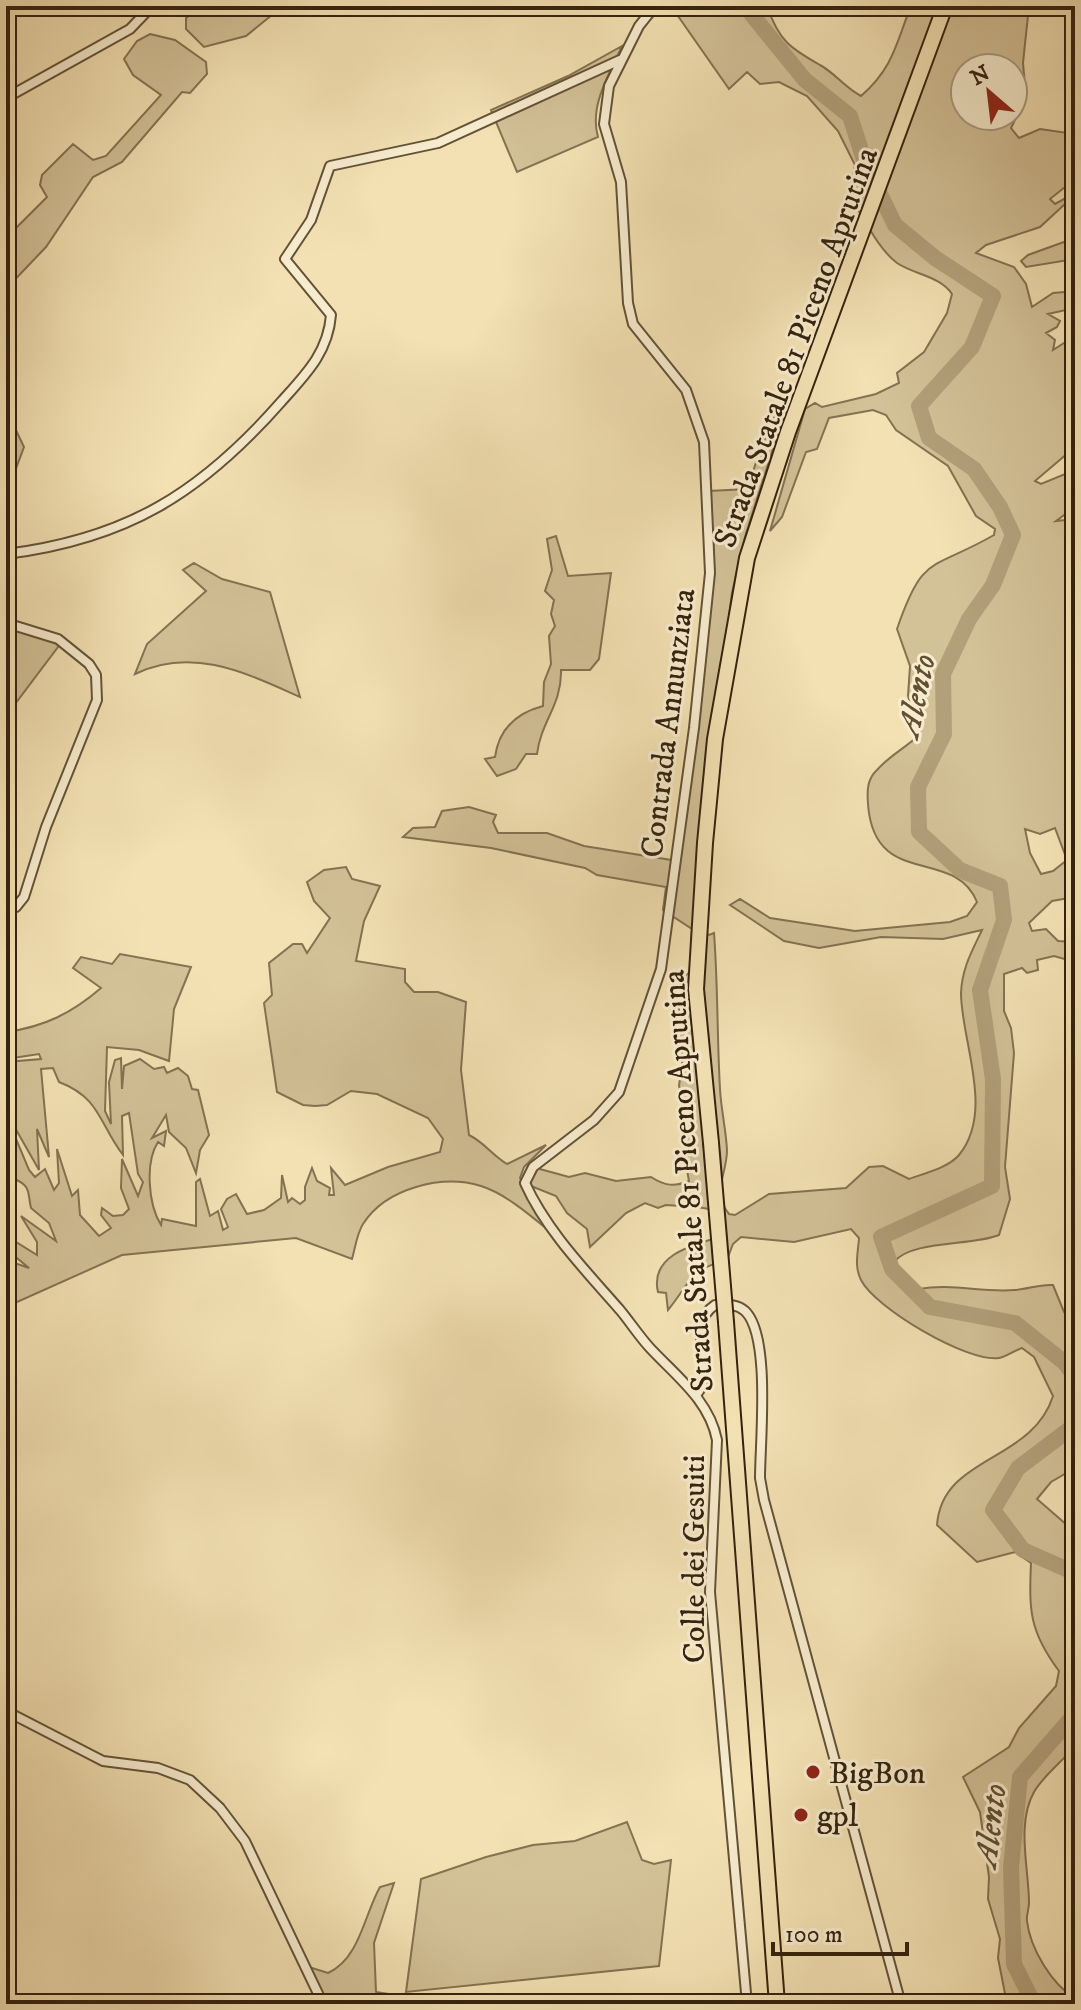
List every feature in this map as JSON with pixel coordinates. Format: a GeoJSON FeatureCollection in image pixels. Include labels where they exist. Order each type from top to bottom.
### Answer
{"type":"FeatureCollection","features":[{"type":"Feature","properties":{"kind":"highway","name":"Strada Statale 81 Piceno Aprutina"},"geometry":{"type":"LineString","coordinates":[[777,2004],[726,1322],[696,989],[715,739],[747,558],[788,432],[945,6]]}},
{"type":"Feature","properties":{"kind":"street"},"geometry":{"type":"LineString","coordinates":[[6,98],[130,29],[152,6]]}},
{"type":"Feature","properties":{"kind":"street","name":"Contrada Annunziata"},"geometry":{"type":"LineString","coordinates":[[525,1178],[533,1167],[608,1107],[619,1092],[661,969],[694,728],[710,573],[704,442],[698,416],[686,390],[633,324],[628,303],[624,199],[604,124],[609,86],[639,26],[655,6]]}},
{"type":"Feature","properties":{"kind":"street"},"geometry":{"type":"LineString","coordinates":[[6,554],[84,540],[147,514],[182,494],[247,441],[304,375],[330,337],[331,315],[285,259],[311,220],[330,166],[438,143],[621,60]]}},
{"type":"Feature","properties":{"kind":"street"},"geometry":{"type":"LineString","coordinates":[[6,623],[58,639],[89,664],[96,675],[97,700],[46,827],[24,897],[16,907],[6,907]]}},
{"type":"Feature","properties":{"kind":"street","name":"Colle dei Gesuiti"},"geometry":{"type":"LineString","coordinates":[[525,1178],[533,1200],[582,1266],[649,1347],[696,1395],[714,1424],[717,1440],[710,1592],[747,2004]]}},
{"type":"Feature","properties":{"kind":"street"},"geometry":{"type":"LineString","coordinates":[[696,1395],[706,1378],[700,1330],[703,1317],[715,1305],[734,1304],[752,1320],[757,1334],[760,1478],[764,1500],[901,2004]]}},
{"type":"Feature","properties":{"kind":"street"},"geometry":{"type":"LineString","coordinates":[[6,1711],[103,1761],[158,1768],[190,1780],[220,1808],[245,1841],[323,2004]]}},
{"type":"Feature","properties":{"kind":"shaded area"},"geometry":{"type":"Polygon","coordinates":[[[202,6],[214,8],[221,16],[254,6],[283,6],[246,36],[204,47],[186,29],[186,18],[202,6]]]}},
{"type":"Feature","properties":{"kind":"shaded area"},"geometry":{"type":"Polygon","coordinates":[[[671,6],[767,6],[776,28],[787,42],[861,96],[887,65],[911,6],[1029,6],[1024,52],[949,52],[949,132],[1014,132],[1019,138],[1040,129],[1075,134],[1075,179],[1050,199],[1055,204],[1075,193],[1075,209],[1066,203],[1040,227],[986,245],[976,253],[1014,267],[1026,284],[1032,307],[1053,293],[1075,291],[1075,308],[1048,314],[1060,321],[1057,327],[1046,333],[1055,340],[1053,350],[1075,336],[1075,447],[1035,481],[1041,484],[1075,470],[1075,507],[1056,521],[1065,520],[1075,510],[1075,897],[1052,901],[1029,923],[1032,931],[1046,929],[1058,941],[1075,942],[1075,962],[1054,956],[1037,960],[1038,970],[1027,973],[1022,968],[1004,974],[1004,1011],[1011,1028],[1014,1053],[1005,1167],[1010,1199],[999,1235],[914,1250],[894,1262],[919,1289],[943,1287],[1003,1291],[1053,1285],[1064,1312],[1075,1325],[1075,1468],[1051,1482],[1037,1499],[1075,1532],[1075,1746],[1034,1792],[1026,1818],[1025,1847],[1029,1932],[1050,1975],[1075,1998],[1075,2004],[1007,2004],[998,1958],[1000,1939],[988,1899],[989,1877],[980,1812],[963,1777],[1009,1747],[1019,1728],[1056,1686],[1059,1671],[1042,1644],[1033,1620],[1031,1563],[1015,1552],[977,1562],[937,1525],[943,1502],[954,1485],[970,1471],[1027,1435],[1042,1418],[1053,1396],[1034,1357],[1022,1348],[999,1358],[966,1352],[924,1331],[884,1305],[861,1280],[857,1265],[859,1238],[851,1229],[794,1242],[741,1237],[733,1244],[726,1262],[698,1272],[668,1310],[666,1293],[658,1292],[657,1279],[661,1268],[667,1260],[688,1247],[723,1236],[721,1212],[686,1206],[666,1205],[658,1208],[645,1203],[626,1213],[590,1247],[587,1229],[567,1213],[556,1196],[531,1186],[531,1176],[536,1168],[569,1177],[585,1173],[616,1181],[651,1177],[670,1185],[689,1181],[685,1159],[686,1112],[679,1086],[683,1057],[678,1033],[684,1031],[677,991],[683,977],[690,972],[692,929],[663,910],[666,887],[597,875],[585,868],[491,848],[403,837],[413,828],[435,827],[442,811],[469,807],[496,815],[493,822],[498,833],[547,833],[584,846],[678,861],[697,723],[705,631],[709,491],[748,489],[771,423],[776,414],[784,414],[745,537],[732,593],[697,863],[693,928],[709,935],[714,933],[720,1089],[727,1150],[721,1198],[729,1214],[735,1215],[769,1194],[846,1188],[869,1167],[883,1166],[909,1179],[949,1163],[959,1155],[969,1137],[974,1118],[974,1076],[961,993],[965,968],[982,930],[943,939],[881,937],[819,948],[784,941],[730,905],[740,899],[770,918],[855,931],[950,922],[967,916],[977,902],[966,885],[952,875],[899,858],[884,848],[874,831],[868,790],[869,781],[887,760],[920,734],[908,696],[910,666],[897,629],[914,587],[932,567],[994,535],[995,529],[976,516],[948,466],[896,430],[886,415],[873,410],[829,418],[817,449],[806,452],[782,517],[770,531],[805,409],[815,403],[822,407],[876,394],[899,383],[897,373],[924,352],[947,313],[952,294],[934,279],[897,263],[877,240],[849,195],[855,165],[838,131],[807,96],[779,82],[760,84],[747,72],[729,89],[671,6]],[[1055,828],[1040,834],[1025,829],[1030,853],[1041,874],[1053,871],[1067,860],[1055,828]]]}},
{"type":"Feature","properties":{"kind":"shaded area"},"geometry":{"type":"Polygon","coordinates":[[[150,34],[175,40],[206,62],[207,74],[190,93],[182,92],[122,162],[93,177],[46,247],[6,289],[6,238],[47,197],[40,185],[42,175],[73,144],[93,160],[106,156],[161,95],[133,75],[124,59],[137,41],[150,34]]]}},
{"type":"Feature","properties":{"kind":"shaded area"},"geometry":{"type":"Polygon","coordinates":[[[622,46],[598,102],[598,137],[517,172],[491,110],[568,76],[622,46]]]}},
{"type":"Feature","properties":{"kind":"shaded area"},"geometry":{"type":"Polygon","coordinates":[[[1075,238],[1075,259],[1026,267],[1021,261],[1028,255],[1075,238]]]}},
{"type":"Feature","properties":{"kind":"shaded area"},"geometry":{"type":"Polygon","coordinates":[[[6,420],[14,426],[24,447],[12,479],[6,476],[6,420]]]}},
{"type":"Feature","properties":{"kind":"shaded area"},"geometry":{"type":"Polygon","coordinates":[[[6,429],[14,441],[15,460],[6,467],[6,429]]]}},
{"type":"Feature","properties":{"kind":"shaded area"},"geometry":{"type":"Polygon","coordinates":[[[556,536],[568,576],[611,573],[599,659],[590,670],[561,670],[558,693],[537,754],[526,754],[516,769],[497,776],[485,759],[495,757],[500,738],[510,724],[525,713],[543,706],[544,682],[551,664],[549,636],[555,626],[551,614],[554,600],[545,591],[552,570],[547,539],[556,536]]]}},
{"type":"Feature","properties":{"kind":"shaded area"},"geometry":{"type":"Polygon","coordinates":[[[194,563],[222,579],[270,592],[300,697],[239,672],[198,663],[177,662],[135,674],[147,644],[206,591],[183,570],[194,563]]]}},
{"type":"Feature","properties":{"kind":"shaded area"},"geometry":{"type":"Polygon","coordinates":[[[6,626],[61,643],[6,716],[6,626]]]}},
{"type":"Feature","properties":{"kind":"shaded area"},"geometry":{"type":"Polygon","coordinates":[[[346,867],[352,879],[380,886],[364,921],[356,961],[405,969],[405,982],[414,992],[438,992],[466,1002],[461,1070],[469,1135],[507,1164],[546,1145],[524,1167],[520,1178],[548,1230],[490,1189],[466,1183],[433,1183],[400,1193],[373,1212],[361,1228],[352,1259],[296,1238],[122,1255],[6,1307],[6,1267],[10,1281],[12,1262],[29,1268],[6,1249],[6,1222],[13,1240],[37,1255],[37,1242],[21,1216],[56,1241],[49,1223],[31,1208],[26,1187],[13,1178],[6,1182],[6,1115],[29,1170],[35,1177],[45,1169],[54,1190],[59,1183],[57,1149],[72,1196],[78,1190],[80,1215],[99,1236],[111,1228],[101,1215],[102,1208],[113,1216],[123,1215],[129,1209],[121,1188],[122,1159],[138,1196],[143,1182],[138,1174],[129,1113],[122,1116],[123,1155],[91,1104],[73,1088],[59,1082],[53,1068],[41,1069],[49,1157],[37,1129],[39,1170],[6,1112],[6,1062],[41,1059],[39,1054],[6,1059],[6,1032],[57,1018],[101,988],[73,968],[81,957],[112,964],[120,954],[191,967],[174,1009],[169,1061],[139,1050],[107,1047],[105,1111],[111,1124],[109,1082],[115,1060],[121,1058],[122,1089],[124,1066],[140,1059],[154,1069],[164,1067],[167,1073],[178,1068],[188,1076],[192,1089],[198,1090],[209,1135],[200,1150],[196,1173],[186,1148],[169,1132],[166,1115],[152,1138],[166,1131],[164,1146],[158,1142],[154,1150],[150,1172],[153,1206],[161,1225],[162,1219],[196,1226],[196,1182],[200,1179],[210,1216],[218,1211],[223,1230],[228,1227],[221,1209],[227,1199],[236,1194],[247,1214],[264,1210],[281,1198],[282,1175],[288,1202],[292,1198],[300,1204],[305,1200],[305,1187],[312,1168],[317,1181],[330,1188],[329,1195],[334,1195],[331,1168],[345,1185],[388,1167],[440,1152],[443,1139],[428,1118],[377,1094],[351,1091],[327,1105],[315,1106],[303,1105],[277,1092],[264,1003],[272,995],[269,963],[293,944],[302,944],[307,953],[330,918],[314,901],[307,882],[324,870],[346,867]]]}},
{"type":"Feature","properties":{"kind":"shaded area"},"geometry":{"type":"Polygon","coordinates":[[[627,1822],[642,1860],[654,1864],[671,1860],[659,1966],[406,1992],[421,1879],[533,1845],[575,1841],[627,1822]]]}},
{"type":"Feature","properties":{"kind":"shaded area"},"geometry":{"type":"Polygon","coordinates":[[[394,1883],[374,1943],[376,1992],[389,1994],[385,2004],[321,2004],[306,1966],[328,1973],[339,1966],[354,1947],[380,1887],[394,1883]]]}},
{"type":"Feature","properties":{"kind":"waterway","name":"Alento"},"geometry":{"type":"LineString","coordinates":[[750,6],[752,15],[805,80],[850,116],[865,163],[895,225],[935,258],[993,296],[972,347],[919,406],[929,438],[974,469],[1000,507],[1013,535],[993,585],[969,619],[943,674],[944,734],[918,787],[919,832],[960,870],[1000,886],[1004,920],[980,990],[993,1079],[992,1186],[881,1237],[892,1269],[930,1307],[1015,1323],[1065,1363],[1075,1377]]}},
{"type":"Feature","properties":{"kind":"waterway","name":"Alento"},"geometry":{"type":"LineString","coordinates":[[1075,1425],[1018,1468],[993,1510],[1023,1550],[1075,1573]]}},
{"type":"Feature","properties":{"kind":"waterway","name":"Alento"},"geometry":{"type":"LineString","coordinates":[[1034,2004],[1014,1964],[1011,1867],[1020,1777],[1075,1714]]}},
{"type":"Feature","properties":{"kind":"place","name":"BigBon"},"geometry":{"type":"Point","coordinates":[813,1772]}},
{"type":"Feature","properties":{"kind":"place","name":"gpl"},"geometry":{"type":"Point","coordinates":[801,1815]}}]}
